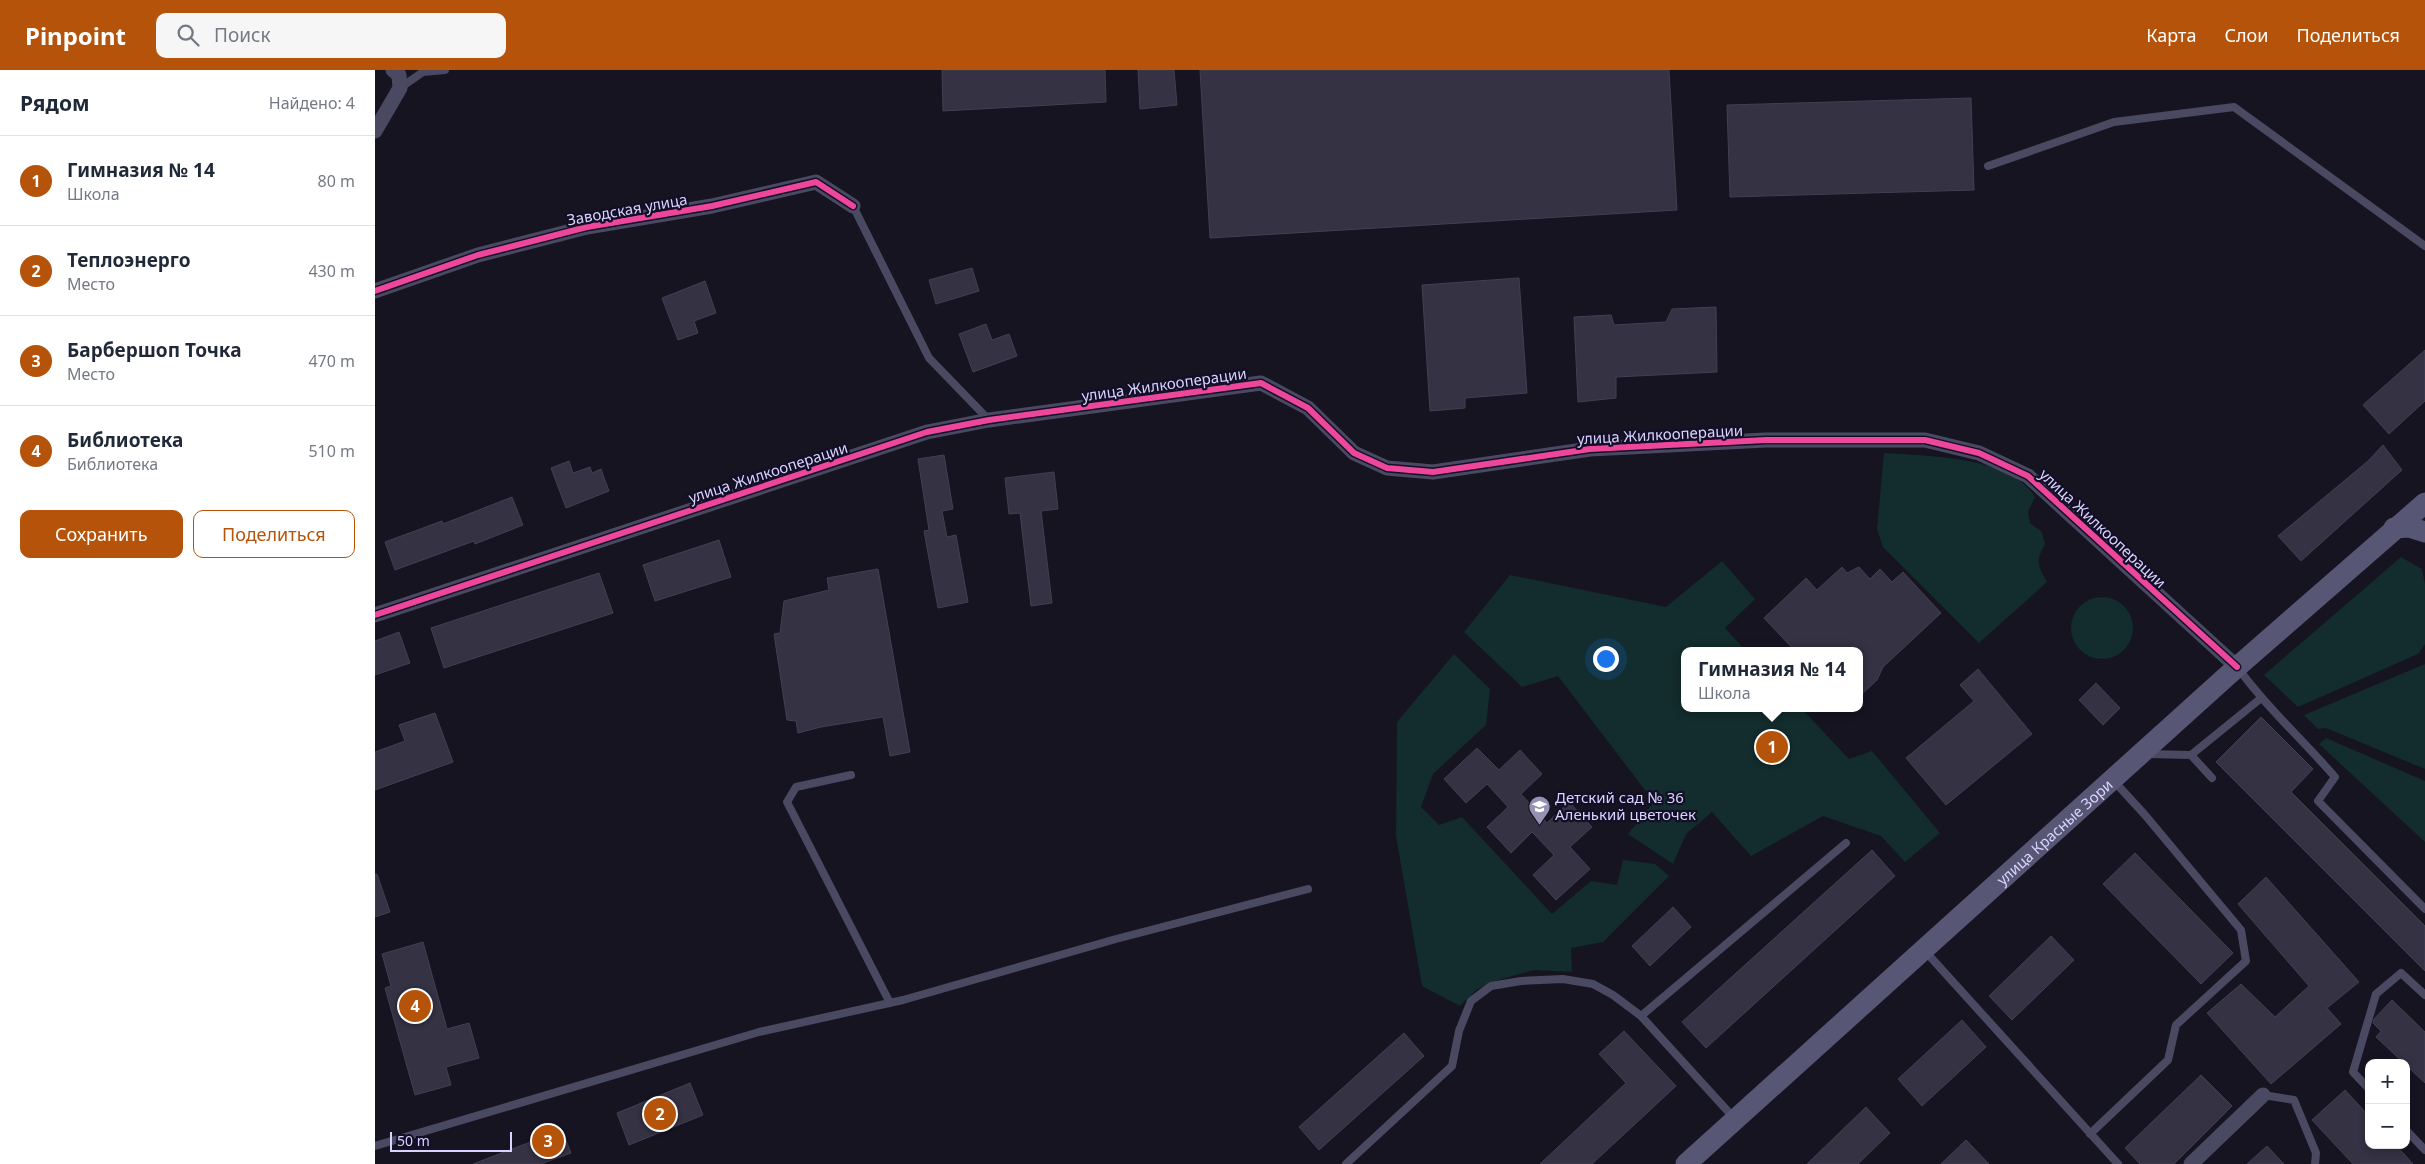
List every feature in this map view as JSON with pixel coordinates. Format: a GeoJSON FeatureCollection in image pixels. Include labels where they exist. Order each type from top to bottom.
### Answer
{"type":"FeatureCollection","features":[{"type":"Feature","properties":{"kind":"main road","name":"улица Красные Зори"},"geometry":{"type":"LineString","coordinates":[[1686,1164],[2237,667],[2425,503]]}},
{"type":"Feature","properties":{"kind":"main road"},"geometry":{"type":"LineString","coordinates":[[2395,528],[2409,527],[2425,532]]}},
{"type":"Feature","properties":{"kind":"street"},"geometry":{"type":"LineString","coordinates":[[375,131],[400,88],[399,75],[393,70]]}},
{"type":"Feature","properties":{"kind":"street","name":"Заводская улица"},"geometry":{"type":"LineString","coordinates":[[375,291],[478,255],[587,227],[712,206],[816,182],[853,206]]}},
{"type":"Feature","properties":{"kind":"street","name":"улица Жилкооперации"},"geometry":{"type":"LineString","coordinates":[[375,615],[927,432],[989,420],[1261,383],[1308,408],[1354,453],[1387,468],[1433,472],[1590,449],[1766,440],[1925,440],[1979,453],[2028,476],[2237,667]]}},
{"type":"Feature","properties":{"kind":"street"},"geometry":{"type":"LineString","coordinates":[[2191,1164],[2263,1095]]}},
{"type":"Feature","properties":{"kind":"lane"},"geometry":{"type":"LineString","coordinates":[[400,88],[423,72],[445,70]]}},
{"type":"Feature","properties":{"kind":"lane"},"geometry":{"type":"LineString","coordinates":[[1988,166],[2114,122],[2234,106],[2425,246]]}},
{"type":"Feature","properties":{"kind":"lane"},"geometry":{"type":"LineString","coordinates":[[853,206],[929,358],[989,420]]}},
{"type":"Feature","properties":{"kind":"lane"},"geometry":{"type":"LineString","coordinates":[[2237,667],[2260,699],[2304,741],[2335,777],[2318,801],[2425,909]]}},
{"type":"Feature","properties":{"kind":"lane"},"geometry":{"type":"LineString","coordinates":[[2142,754],[2191,754],[2260,699]]}},
{"type":"Feature","properties":{"kind":"lane"},"geometry":{"type":"LineString","coordinates":[[2191,754],[2212,778]]}},
{"type":"Feature","properties":{"kind":"lane"},"geometry":{"type":"LineString","coordinates":[[851,775],[796,787],[787,802],[890,1003]]}},
{"type":"Feature","properties":{"kind":"lane"},"geometry":{"type":"LineString","coordinates":[[2090,1134],[2167,1060],[2176,1025],[2246,962],[2241,930],[2145,815],[2113,780]]}},
{"type":"Feature","properties":{"kind":"lane"},"geometry":{"type":"LineString","coordinates":[[1641,1016],[1846,843]]}},
{"type":"Feature","properties":{"kind":"lane"},"geometry":{"type":"LineString","coordinates":[[375,1146],[759,1032],[890,1003],[1116,939],[1308,889]]}},
{"type":"Feature","properties":{"kind":"lane"},"geometry":{"type":"LineString","coordinates":[[1924,950],[2118,1164]]}},
{"type":"Feature","properties":{"kind":"lane"},"geometry":{"type":"LineString","coordinates":[[2365,1085],[2353,1072],[2376,994],[2401,974],[2425,995]]}},
{"type":"Feature","properties":{"kind":"lane"},"geometry":{"type":"LineString","coordinates":[[1346,1164],[1452,1066],[1459,1031],[1471,1001],[1491,986],[1521,981],[1563,979],[1593,984],[1613,995],[1641,1016],[1735,1119]]}},
{"type":"Feature","properties":{"kind":"lane"},"geometry":{"type":"LineString","coordinates":[[2263,1095],[2294,1100],[2316,1153],[2315,1164]]}},
{"type":"Feature","properties":{"kind":"lane"},"geometry":{"type":"LineString","coordinates":[[2410,1134],[2425,1150]]}},
{"type":"Feature","properties":{"kind":"green space"},"geometry":{"type":"Polygon","coordinates":[[[1884,453],[1944,457],[1988,466],[2007,473],[2023,483],[2035,497],[2028,512],[2030,523],[2042,532],[2045,545],[2040,555],[2039,564],[2047,582],[1979,643],[1883,547],[1877,529],[1884,453]]]}},
{"type":"Feature","properties":{"kind":"green space"},"geometry":{"type":"Polygon","coordinates":[[[2401,557],[2422,569],[2425,584],[2425,644],[2418,654],[2298,707],[2264,675],[2401,557]]]}},
{"type":"Feature","properties":{"kind":"green space"},"geometry":{"type":"Polygon","coordinates":[[[1722,561],[1755,599],[1725,628],[1742,647],[1681,647],[1681,712],[1805,712],[1849,759],[1872,751],[1940,833],[1905,862],[1881,836],[1823,816],[1751,856],[1712,812],[1686,834],[1673,864],[1628,834],[1654,802],[1558,676],[1522,687],[1464,632],[1510,575],[1666,607],[1722,561]]]}},
{"type":"Feature","properties":{"kind":"green space"},"geometry":{"type":"Polygon","coordinates":[[[2096,597],[2108,597],[2124,606],[2131,616],[2133,628],[2131,640],[2124,650],[2108,659],[2096,659],[2085,654],[2076,645],[2071,634],[2071,622],[2076,611],[2085,602],[2096,597]]]}},
{"type":"Feature","properties":{"kind":"green space"},"geometry":{"type":"Polygon","coordinates":[[[1454,654],[1490,689],[1486,725],[1433,774],[1421,807],[1439,825],[1462,817],[1552,914],[1591,881],[1617,885],[1623,860],[1655,864],[1669,876],[1603,942],[1571,948],[1572,972],[1534,970],[1498,980],[1476,990],[1460,1006],[1422,986],[1396,836],[1397,722],[1454,654]]]}},
{"type":"Feature","properties":{"kind":"green space"},"geometry":{"type":"Polygon","coordinates":[[[2425,664],[2425,769],[2326,728],[2318,729],[2304,715],[2425,664]]]}},
{"type":"Feature","properties":{"kind":"green space"},"geometry":{"type":"Polygon","coordinates":[[[2326,738],[2425,781],[2425,842],[2319,744],[2326,738]]]}},
{"type":"Feature","properties":{"kind":"building"},"geometry":{"type":"Polygon","coordinates":[[[942,70],[1105,70],[1106,102],[943,111],[942,70]]]}},
{"type":"Feature","properties":{"kind":"building"},"geometry":{"type":"Polygon","coordinates":[[[1138,70],[1174,70],[1177,105],[1140,109],[1138,70]]]}},
{"type":"Feature","properties":{"kind":"building"},"geometry":{"type":"Polygon","coordinates":[[[1200,70],[1669,70],[1677,210],[1210,238],[1200,70]]]}},
{"type":"Feature","properties":{"kind":"building"},"geometry":{"type":"Polygon","coordinates":[[[1971,98],[1974,190],[1730,197],[1727,105],[1971,98]]]}},
{"type":"Feature","properties":{"kind":"building"},"geometry":{"type":"Polygon","coordinates":[[[972,268],[979,291],[936,304],[929,280],[972,268]]]}},
{"type":"Feature","properties":{"kind":"building"},"geometry":{"type":"Polygon","coordinates":[[[1519,278],[1527,393],[1465,398],[1465,408],[1430,411],[1422,285],[1519,278]]]}},
{"type":"Feature","properties":{"kind":"building"},"geometry":{"type":"Polygon","coordinates":[[[705,281],[716,313],[694,321],[698,333],[678,340],[662,298],[705,281]]]}},
{"type":"Feature","properties":{"kind":"building"},"geometry":{"type":"Polygon","coordinates":[[[1716,307],[1717,372],[1616,377],[1616,398],[1578,402],[1574,317],[1611,315],[1614,325],[1666,322],[1672,309],[1716,307]]]}},
{"type":"Feature","properties":{"kind":"building"},"geometry":{"type":"Polygon","coordinates":[[[986,324],[992,340],[1009,334],[1017,356],[973,372],[959,334],[986,324]]]}},
{"type":"Feature","properties":{"kind":"building"},"geometry":{"type":"Polygon","coordinates":[[[2425,350],[2425,401],[2389,434],[2363,405],[2425,350]]]}},
{"type":"Feature","properties":{"kind":"building"},"geometry":{"type":"Polygon","coordinates":[[[2383,445],[2402,470],[2301,561],[2278,536],[2368,461],[2383,445]]]}},
{"type":"Feature","properties":{"kind":"building"},"geometry":{"type":"Polygon","coordinates":[[[944,455],[953,509],[942,511],[947,537],[956,535],[968,602],[938,608],[924,531],[929,530],[918,459],[944,455]]]}},
{"type":"Feature","properties":{"kind":"building"},"geometry":{"type":"Polygon","coordinates":[[[569,461],[573,473],[590,467],[592,473],[601,469],[609,491],[566,508],[551,468],[569,461]]]}},
{"type":"Feature","properties":{"kind":"building"},"geometry":{"type":"Polygon","coordinates":[[[1054,472],[1058,509],[1041,511],[1052,603],[1031,606],[1020,513],[1009,514],[1005,478],[1054,472]]]}},
{"type":"Feature","properties":{"kind":"building"},"geometry":{"type":"Polygon","coordinates":[[[512,497],[523,525],[475,544],[474,541],[395,570],[385,542],[442,521],[443,524],[512,497]]]}},
{"type":"Feature","properties":{"kind":"building"},"geometry":{"type":"Polygon","coordinates":[[[719,540],[731,577],[655,601],[643,565],[719,540]]]}},
{"type":"Feature","properties":{"kind":"building"},"geometry":{"type":"Polygon","coordinates":[[[1842,567],[1847,573],[1859,567],[1870,579],[1880,569],[1892,582],[1903,572],[1941,613],[1883,667],[1877,680],[1863,693],[1863,647],[1791,647],[1764,618],[1806,578],[1817,590],[1842,567]]]}},
{"type":"Feature","properties":{"kind":"building"},"geometry":{"type":"Polygon","coordinates":[[[878,569],[910,752],[890,756],[883,717],[821,727],[798,733],[796,721],[787,720],[774,634],[780,633],[784,601],[829,590],[827,578],[878,569]]]}},
{"type":"Feature","properties":{"kind":"building"},"geometry":{"type":"Polygon","coordinates":[[[599,573],[613,613],[444,668],[431,628],[599,573]]]}},
{"type":"Feature","properties":{"kind":"building"},"geometry":{"type":"Polygon","coordinates":[[[399,632],[410,663],[375,675],[375,641],[399,632]]]}},
{"type":"Feature","properties":{"kind":"building"},"geometry":{"type":"Polygon","coordinates":[[[1978,669],[2032,734],[1946,805],[1906,758],[1974,701],[1960,685],[1978,669]]]}},
{"type":"Feature","properties":{"kind":"building"},"geometry":{"type":"Polygon","coordinates":[[[2096,683],[2120,708],[2103,725],[2079,700],[2096,683]]]}},
{"type":"Feature","properties":{"kind":"building"},"geometry":{"type":"Polygon","coordinates":[[[435,713],[453,762],[375,790],[375,752],[405,741],[399,725],[435,713]]]}},
{"type":"Feature","properties":{"kind":"building"},"geometry":{"type":"Polygon","coordinates":[[[2261,717],[2313,769],[2291,792],[2425,926],[2425,971],[2216,762],[2261,717]]]}},
{"type":"Feature","properties":{"kind":"building","name":"Детский сад № 36 Аленький цветочек"},"geometry":{"type":"Polygon","coordinates":[[[1477,748],[1499,770],[1520,750],[1542,774],[1521,794],[1547,823],[1569,802],[1592,827],[1570,847],[1590,869],[1556,900],[1533,875],[1554,855],[1532,832],[1511,853],[1487,827],[1508,807],[1487,784],[1466,803],[1444,779],[1477,748]]]}},
{"type":"Feature","properties":{"kind":"building"},"geometry":{"type":"Polygon","coordinates":[[[1872,850],[1895,876],[1706,1048],[1682,1022],[1872,850]]]}},
{"type":"Feature","properties":{"kind":"building"},"geometry":{"type":"Polygon","coordinates":[[[2135,853],[2233,953],[2201,984],[2103,884],[2135,853]]]}},
{"type":"Feature","properties":{"kind":"building"},"geometry":{"type":"Polygon","coordinates":[[[375,874],[377,874],[390,912],[375,917],[375,874]]]}},
{"type":"Feature","properties":{"kind":"building"},"geometry":{"type":"Polygon","coordinates":[[[2266,877],[2359,982],[2327,1008],[2341,1024],[2271,1084],[2207,1013],[2241,984],[2275,1017],[2309,986],[2238,904],[2266,877]]]}},
{"type":"Feature","properties":{"kind":"building"},"geometry":{"type":"Polygon","coordinates":[[[1673,907],[1691,927],[1650,966],[1632,946],[1673,907]]]}},
{"type":"Feature","properties":{"kind":"building"},"geometry":{"type":"Polygon","coordinates":[[[2051,936],[2074,960],[2012,1020],[1989,996],[2051,936]]]}},
{"type":"Feature","properties":{"kind":"building"},"geometry":{"type":"Polygon","coordinates":[[[423,942],[447,1029],[469,1023],[479,1058],[446,1067],[451,1085],[415,1095],[385,988],[391,986],[382,954],[423,942]]]}},
{"type":"Feature","properties":{"kind":"building"},"geometry":{"type":"Polygon","coordinates":[[[2392,1000],[2425,1032],[2425,1083],[2410,1069],[2410,1059],[2399,1059],[2376,1037],[2381,1031],[2373,1023],[2374,1019],[2392,1000]]]}},
{"type":"Feature","properties":{"kind":"building"},"geometry":{"type":"Polygon","coordinates":[[[1962,1020],[1986,1047],[1922,1106],[1898,1079],[1962,1020]]]}},
{"type":"Feature","properties":{"kind":"building"},"geometry":{"type":"Polygon","coordinates":[[[1624,1031],[1676,1086],[1592,1164],[1540,1164],[1626,1083],[1599,1054],[1624,1031]]]}},
{"type":"Feature","properties":{"kind":"building"},"geometry":{"type":"Polygon","coordinates":[[[1404,1033],[1424,1056],[1319,1150],[1299,1127],[1404,1033]]]}},
{"type":"Feature","properties":{"kind":"building"},"geometry":{"type":"Polygon","coordinates":[[[2201,1075],[2232,1106],[2174,1164],[2140,1164],[2125,1148],[2201,1075]]]}},
{"type":"Feature","properties":{"kind":"building"},"geometry":{"type":"Polygon","coordinates":[[[690,1083],[703,1115],[629,1145],[617,1113],[690,1083]]]}},
{"type":"Feature","properties":{"kind":"building"},"geometry":{"type":"Polygon","coordinates":[[[2345,1090],[2365,1112],[2365,1149],[2400,1149],[2413,1164],[2353,1164],[2312,1120],[2345,1090]]]}},
{"type":"Feature","properties":{"kind":"building"},"geometry":{"type":"Polygon","coordinates":[[[1866,1107],[1890,1133],[1858,1164],[1807,1164],[1866,1107]]]}},
{"type":"Feature","properties":{"kind":"building"},"geometry":{"type":"Polygon","coordinates":[[[562,1130],[571,1153],[541,1164],[473,1164],[562,1130]]]}},
{"type":"Feature","properties":{"kind":"building"},"geometry":{"type":"Polygon","coordinates":[[[1966,1140],[1989,1164],[1941,1164],[1966,1140]]]}},
{"type":"Feature","properties":{"kind":"building"},"geometry":{"type":"Polygon","coordinates":[[[2267,1146],[2284,1164],[2247,1164],[2267,1146]]]}},
{"type":"Feature","properties":{"kind":"cycle path"},"geometry":{"type":"LineString","coordinates":[[375,291],[478,255],[587,227],[712,206],[816,182],[853,206]]}},
{"type":"Feature","properties":{"kind":"cycle path"},"geometry":{"type":"LineString","coordinates":[[375,615],[927,432],[989,420],[1261,383],[1308,408],[1354,453],[1387,468],[1433,472],[1590,449],[1766,440],[1925,440],[1979,453],[2028,476],[2237,667]]}},
{"type":"Feature","properties":{"kind":"place","name":"Гимназия № 14"},"geometry":{"type":"Point","coordinates":[1772,747]}},
{"type":"Feature","properties":{"kind":"place","name":"Детский сад № 36 Аленький цветочек"},"geometry":{"type":"Point","coordinates":[1539,825]}},
{"type":"Feature","properties":{"kind":"place","name":"Библиотека"},"geometry":{"type":"Point","coordinates":[415,1006]}},
{"type":"Feature","properties":{"kind":"place","name":"Теплоэнерго"},"geometry":{"type":"Point","coordinates":[660,1114]}},
{"type":"Feature","properties":{"kind":"place","name":"Барбершоп Точка"},"geometry":{"type":"Point","coordinates":[548,1141]}}]}
